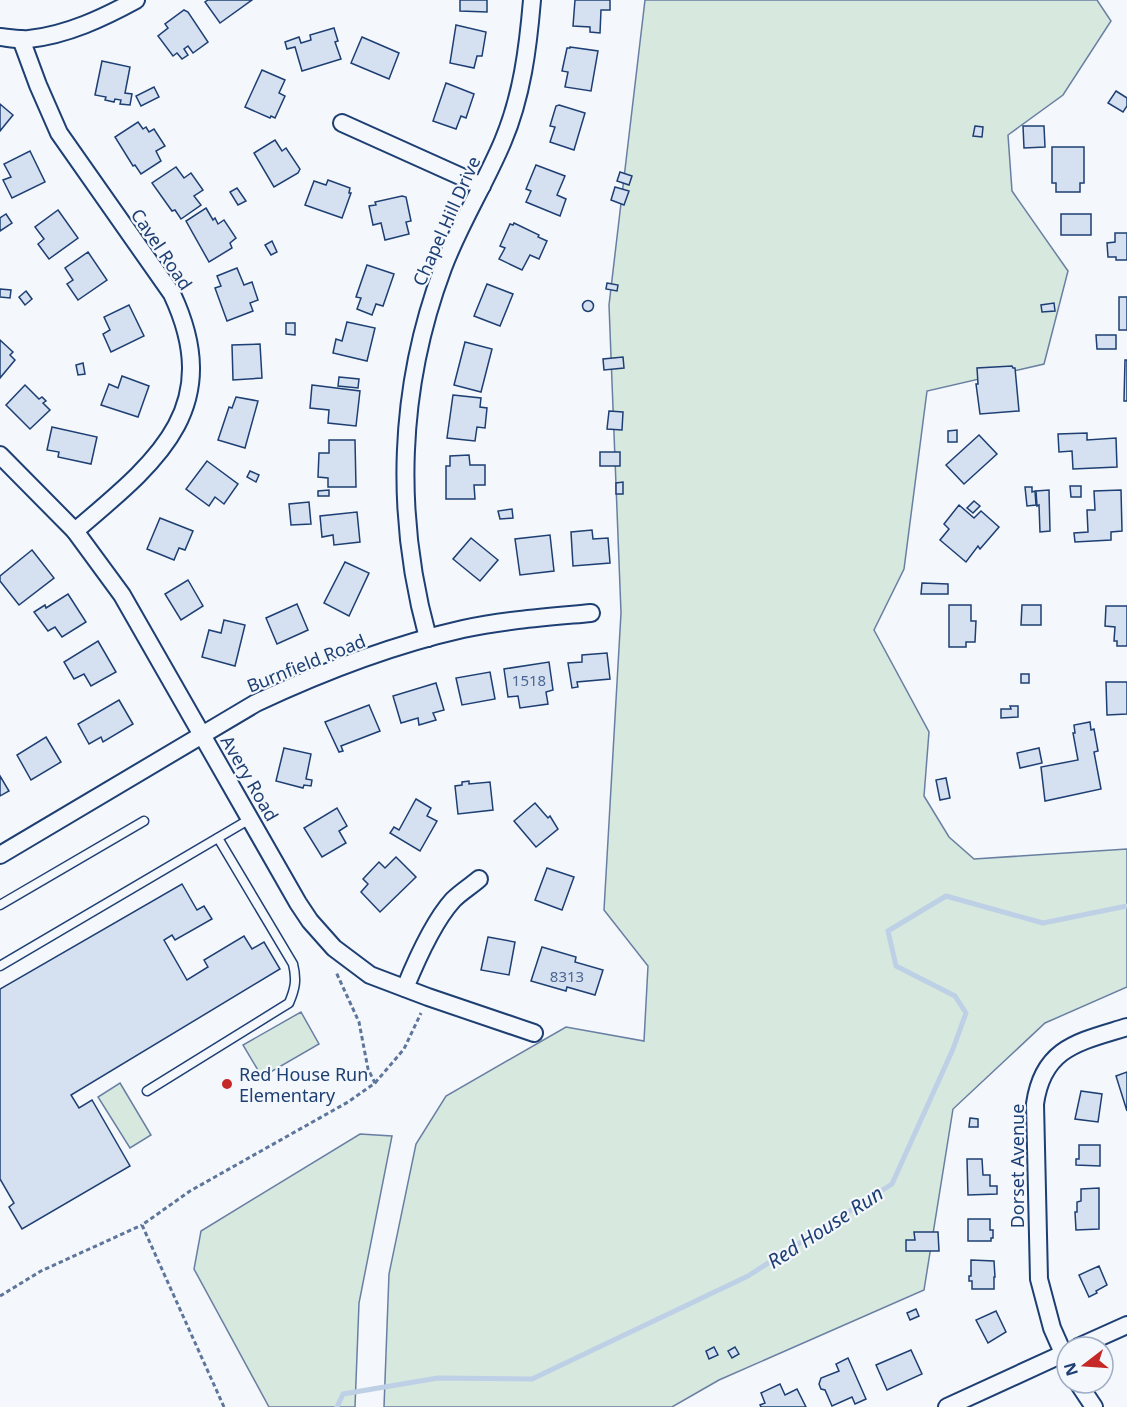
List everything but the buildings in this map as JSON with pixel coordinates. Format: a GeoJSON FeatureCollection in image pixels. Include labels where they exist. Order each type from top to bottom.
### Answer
{"type":"FeatureCollection","features":[{"type":"Feature","properties":{"kind":"street"},"geometry":{"type":"LineString","coordinates":[[0,38],[21,39],[49,35],[83,25],[136,0]]}},
{"type":"Feature","properties":{"kind":"street","name":"Chapel Hill Drive"},"geometry":{"type":"LineString","coordinates":[[428,638],[411,565],[406,516],[405,470],[411,386],[429,309],[444,266],[503,141],[519,95],[527,51],[532,0]]}},
{"type":"Feature","properties":{"kind":"street","name":"Cavel Road"},"geometry":{"type":"LineString","coordinates":[[21,39],[38,85],[62,138],[172,294],[185,329],[191,369],[191,382],[182,414],[161,450],[137,478],[75,531]]}},
{"type":"Feature","properties":{"kind":"street"},"geometry":{"type":"LineString","coordinates":[[342,123],[482,186]]}},
{"type":"Feature","properties":{"kind":"street","name":"Avery Road"},"geometry":{"type":"LineString","coordinates":[[0,455],[75,531],[122,595],[298,903],[310,921],[329,942],[350,962],[370,975],[534,1034]]}},
{"type":"Feature","properties":{"kind":"street","name":"Burnfield Road"},"geometry":{"type":"LineString","coordinates":[[0,855],[256,703],[291,686],[428,638],[465,628],[591,613]]}},
{"type":"Feature","properties":{"kind":"street"},"geometry":{"type":"LineString","coordinates":[[405,988],[416,960],[443,914],[454,900],[479,879]]}},
{"type":"Feature","properties":{"kind":"street","name":"Dorset Avenue"},"geometry":{"type":"LineString","coordinates":[[1057,1335],[1052,1328],[1040,1279],[1035,1104],[1038,1085],[1043,1072],[1054,1058],[1067,1049],[1127,1027]]}},
{"type":"Feature","properties":{"kind":"street"},"geometry":{"type":"LineString","coordinates":[[1107,1335],[1127,1325]]}},
{"type":"Feature","properties":{"kind":"street"},"geometry":{"type":"LineString","coordinates":[[947,1407],[1055,1360]]}},
{"type":"Feature","properties":{"kind":"lane"},"geometry":{"type":"LineString","coordinates":[[0,966],[250,819]]}},
{"type":"Feature","properties":{"kind":"lane"},"geometry":{"type":"LineString","coordinates":[[0,905],[144,821]]}},
{"type":"Feature","properties":{"kind":"lane"},"geometry":{"type":"LineString","coordinates":[[147,1091],[289,1003],[295,989],[296,977],[293,964],[218,838]]}},
{"type":"Feature","properties":{"kind":"path"},"geometry":{"type":"LineString","coordinates":[[336,972],[359,1022],[368,1069],[375,1083]]}},
{"type":"Feature","properties":{"kind":"path"},"geometry":{"type":"LineString","coordinates":[[0,1296],[41,1271],[142,1225],[190,1191],[348,1102],[375,1083],[404,1049],[428,997]]}},
{"type":"Feature","properties":{"kind":"path"},"geometry":{"type":"LineString","coordinates":[[142,1225],[224,1407]]}},
{"type":"Feature","properties":{"kind":"shaded area"},"geometry":{"type":"Polygon","coordinates":[[[645,0],[1097,0],[1111,21],[1063,95],[1008,135],[1012,191],[1068,271],[1044,364],[927,391],[904,569],[874,630],[929,732],[924,796],[949,837],[974,859],[1127,849],[1127,987],[1045,1023],[953,1109],[924,1290],[719,1380],[672,1407],[384,1407],[389,1274],[416,1144],[446,1096],[566,1027],[644,1041],[648,966],[604,910],[621,613],[609,305],[645,0]]]}},
{"type":"Feature","properties":{"kind":"shaded area"},"geometry":{"type":"Polygon","coordinates":[[[301,1012],[319,1044],[262,1077],[243,1045],[301,1012]]]}},
{"type":"Feature","properties":{"kind":"shaded area"},"geometry":{"type":"Polygon","coordinates":[[[120,1083],[151,1135],[130,1148],[98,1097],[120,1083]]]}},
{"type":"Feature","properties":{"kind":"shaded area"},"geometry":{"type":"Polygon","coordinates":[[[360,1134],[392,1136],[359,1303],[355,1407],[269,1407],[194,1269],[201,1231],[360,1134]]]}},
{"type":"Feature","properties":{"kind":"waterway","name":"Red House Run"},"geometry":{"type":"LineString","coordinates":[[337,1407],[343,1394],[438,1378],[532,1379],[748,1276],[892,1184],[953,1049],[966,1013],[955,996],[896,966],[888,931],[946,896],[1043,923],[1127,906]]}},
{"type":"Feature","properties":{"kind":"place","name":"Red House Run Elementary"},"geometry":{"type":"Point","coordinates":[227,1084]}}]}
